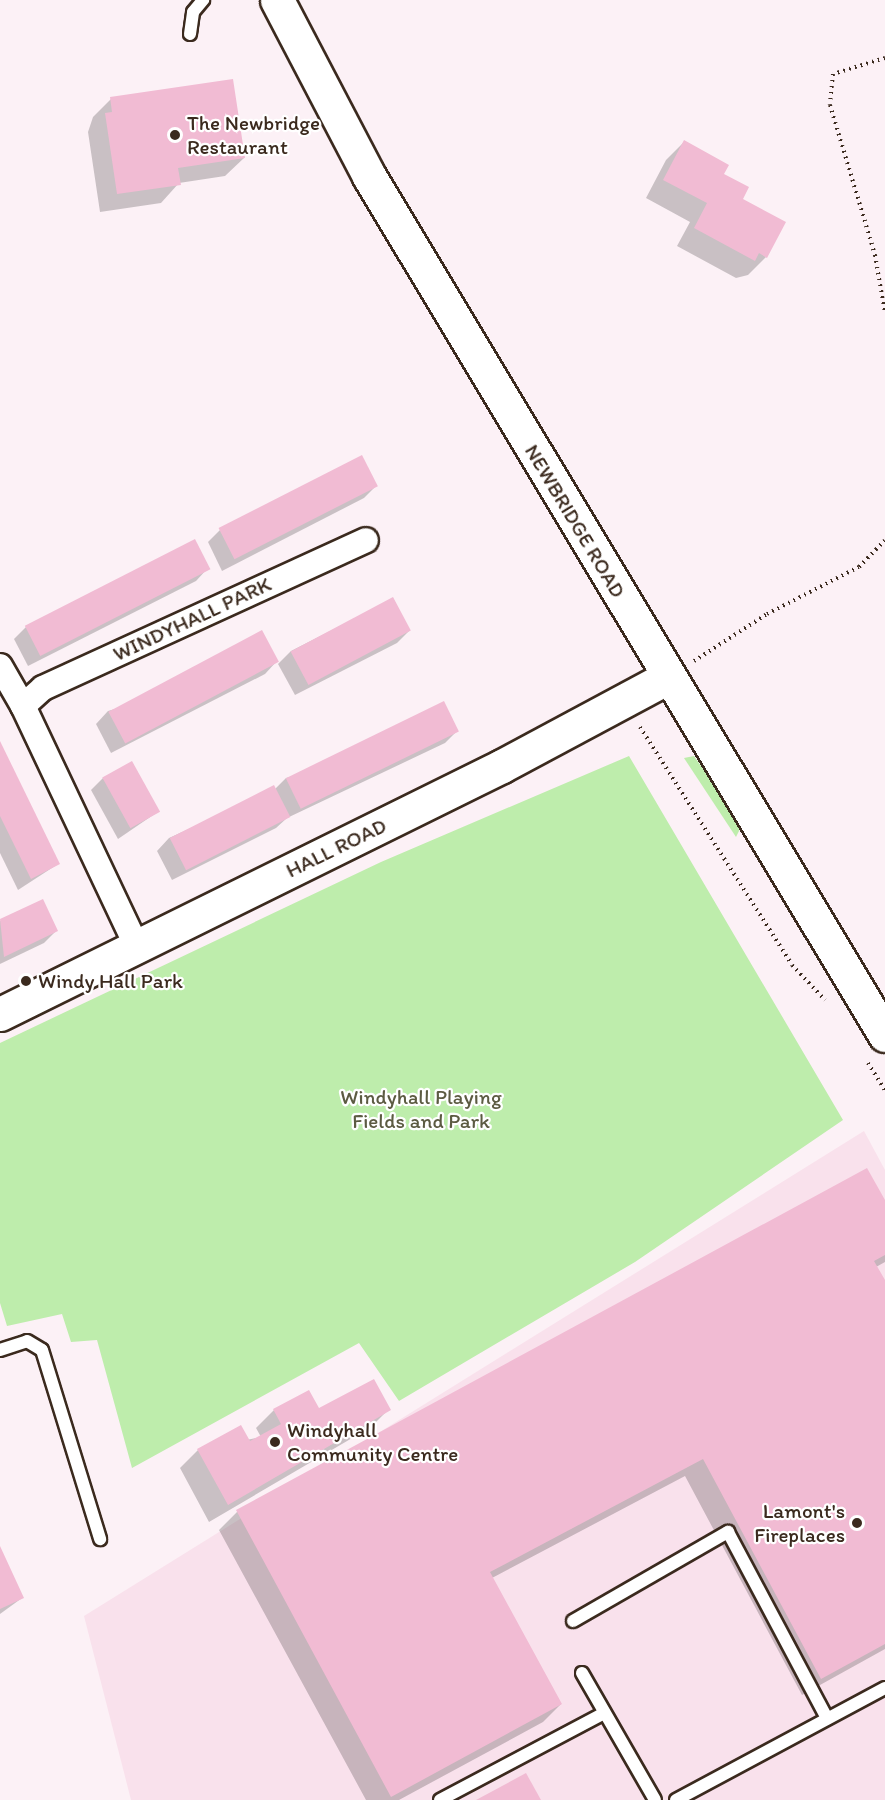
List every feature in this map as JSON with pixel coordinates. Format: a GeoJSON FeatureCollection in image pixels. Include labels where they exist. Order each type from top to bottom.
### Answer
{"type":"FeatureCollection","features":[{"type":"Feature","properties":{"kind":"main road","name":"NEWBRIDGE ROAD"},"geometry":{"type":"LineString","coordinates":[[277,0],[369,176],[668,677],[874,1044]]}},
{"type":"Feature","properties":{"kind":"main road","name":"HALL ROAD"},"geometry":{"type":"LineString","coordinates":[[0,1014],[633,699],[668,677]]}},
{"type":"Feature","properties":{"kind":"street","name":"WINDYHALL PARK"},"geometry":{"type":"LineString","coordinates":[[22,706],[43,688],[366,540]]}},
{"type":"Feature","properties":{"kind":"street"},"geometry":{"type":"LineString","coordinates":[[0,666],[22,706],[136,947]]}},
{"type":"Feature","properties":{"kind":"lane"},"geometry":{"type":"LineString","coordinates":[[190,34],[194,12],[203,0]]}},
{"type":"Feature","properties":{"kind":"lane"},"geometry":{"type":"LineString","coordinates":[[0,1350],[27,1341],[42,1350],[100,1539]]}},
{"type":"Feature","properties":{"kind":"lane"},"geometry":{"type":"LineString","coordinates":[[573,1621],[729,1532],[827,1718]]}},
{"type":"Feature","properties":{"kind":"lane"},"geometry":{"type":"LineString","coordinates":[[582,1673],[655,1800]]}},
{"type":"Feature","properties":{"kind":"lane"},"geometry":{"type":"LineString","coordinates":[[676,1800],[885,1688]]}},
{"type":"Feature","properties":{"kind":"lane"},"geometry":{"type":"LineString","coordinates":[[440,1800],[604,1713]]}},
{"type":"Feature","properties":{"kind":"path"},"geometry":{"type":"LineString","coordinates":[[885,58],[833,74],[830,105],[875,255],[885,313]]}},
{"type":"Feature","properties":{"kind":"path"},"geometry":{"type":"LineString","coordinates":[[668,677],[767,614],[859,567],[885,540]]}},
{"type":"Feature","properties":{"kind":"path"},"geometry":{"type":"LineString","coordinates":[[633,699],[643,736],[792,965],[834,1010]]}},
{"type":"Feature","properties":{"kind":"path"},"geometry":{"type":"LineString","coordinates":[[874,1044],[885,1090]]}},
{"type":"Feature","properties":{"kind":"shaded area"},"geometry":{"type":"Polygon","coordinates":[[[864,1131],[885,1170],[885,1800],[131,1800],[84,1616],[864,1131]]]}},
{"type":"Feature","properties":{"kind":"green space","name":"Windyhall Playing Fields and Park"},"geometry":{"type":"Polygon","coordinates":[[[629,756],[843,1120],[635,1262],[399,1401],[359,1343],[132,1468],[97,1340],[71,1342],[62,1314],[7,1326],[0,1303],[0,1043],[381,862],[629,756]]]}},
{"type":"Feature","properties":{"kind":"green space"},"geometry":{"type":"Polygon","coordinates":[[[694,756],[742,825],[736,837],[684,758],[694,756]]]}},
{"type":"Feature","properties":{"kind":"building","name":"The Newbridge Restaurant"},"geometry":{"type":"Polygon","coordinates":[[[233,79],[245,158],[178,168],[181,185],[117,194],[105,113],[112,112],[110,97],[233,79]]]}},
{"type":"Feature","properties":{"kind":"building"},"geometry":{"type":"Polygon","coordinates":[[[684,140],[729,165],[724,174],[749,187],[743,199],[786,222],[767,258],[759,253],[755,261],[694,228],[707,203],[663,180],[684,140]]]}},
{"type":"Feature","properties":{"kind":"building"},"geometry":{"type":"Polygon","coordinates":[[[362,455],[378,486],[234,559],[219,528],[362,455]]]}},
{"type":"Feature","properties":{"kind":"building"},"geometry":{"type":"Polygon","coordinates":[[[195,539],[210,569],[40,656],[25,626],[195,539]]]}},
{"type":"Feature","properties":{"kind":"building"},"geometry":{"type":"Polygon","coordinates":[[[393,597],[411,631],[308,685],[291,651],[393,597]]]}},
{"type":"Feature","properties":{"kind":"building"},"geometry":{"type":"Polygon","coordinates":[[[262,630],[279,662],[125,743],[108,712],[262,630]]]}},
{"type":"Feature","properties":{"kind":"building"},"geometry":{"type":"Polygon","coordinates":[[[444,701],[459,732],[301,809],[286,778],[444,701]]]}},
{"type":"Feature","properties":{"kind":"building"},"geometry":{"type":"Polygon","coordinates":[[[0,741],[60,864],[31,879],[0,816],[0,741]]]}},
{"type":"Feature","properties":{"kind":"building"},"geometry":{"type":"Polygon","coordinates":[[[132,761],[160,812],[130,828],[102,777],[132,761]]]}},
{"type":"Feature","properties":{"kind":"building"},"geometry":{"type":"Polygon","coordinates":[[[274,785],[290,817],[186,870],[170,838],[274,785]]]}},
{"type":"Feature","properties":{"kind":"building"},"geometry":{"type":"Polygon","coordinates":[[[43,899],[58,931],[4,957],[0,919],[43,899]]]}},
{"type":"Feature","properties":{"kind":"building"},"geometry":{"type":"Polygon","coordinates":[[[867,1168],[885,1200],[885,1255],[874,1261],[885,1280],[885,1644],[821,1679],[703,1459],[490,1572],[562,1704],[391,1797],[236,1510],[867,1168]]]}},
{"type":"Feature","properties":{"kind":"building","name":"Windyhall Community Centre"},"geometry":{"type":"Polygon","coordinates":[[[374,1379],[391,1410],[228,1505],[197,1449],[241,1425],[250,1441],[281,1424],[273,1409],[309,1390],[319,1408],[374,1379]]]}},
{"type":"Feature","properties":{"kind":"building"},"geometry":{"type":"Polygon","coordinates":[[[0,1546],[24,1598],[0,1609],[0,1546]]]}},
{"type":"Feature","properties":{"kind":"building"},"geometry":{"type":"Polygon","coordinates":[[[526,1773],[541,1800],[476,1800],[526,1773]]]}},
{"type":"Feature","properties":{"kind":"place","name":"The Newbridge Restaurant"},"geometry":{"type":"Point","coordinates":[175,135]}},
{"type":"Feature","properties":{"kind":"place","name":"Windy Hall Park"},"geometry":{"type":"Point","coordinates":[26,981]}},
{"type":"Feature","properties":{"kind":"place","name":"Windyhall Community Centre"},"geometry":{"type":"Point","coordinates":[275,1442]}},
{"type":"Feature","properties":{"kind":"place","name":"Lamont's Fireplaces"},"geometry":{"type":"Point","coordinates":[857,1523]}}]}
